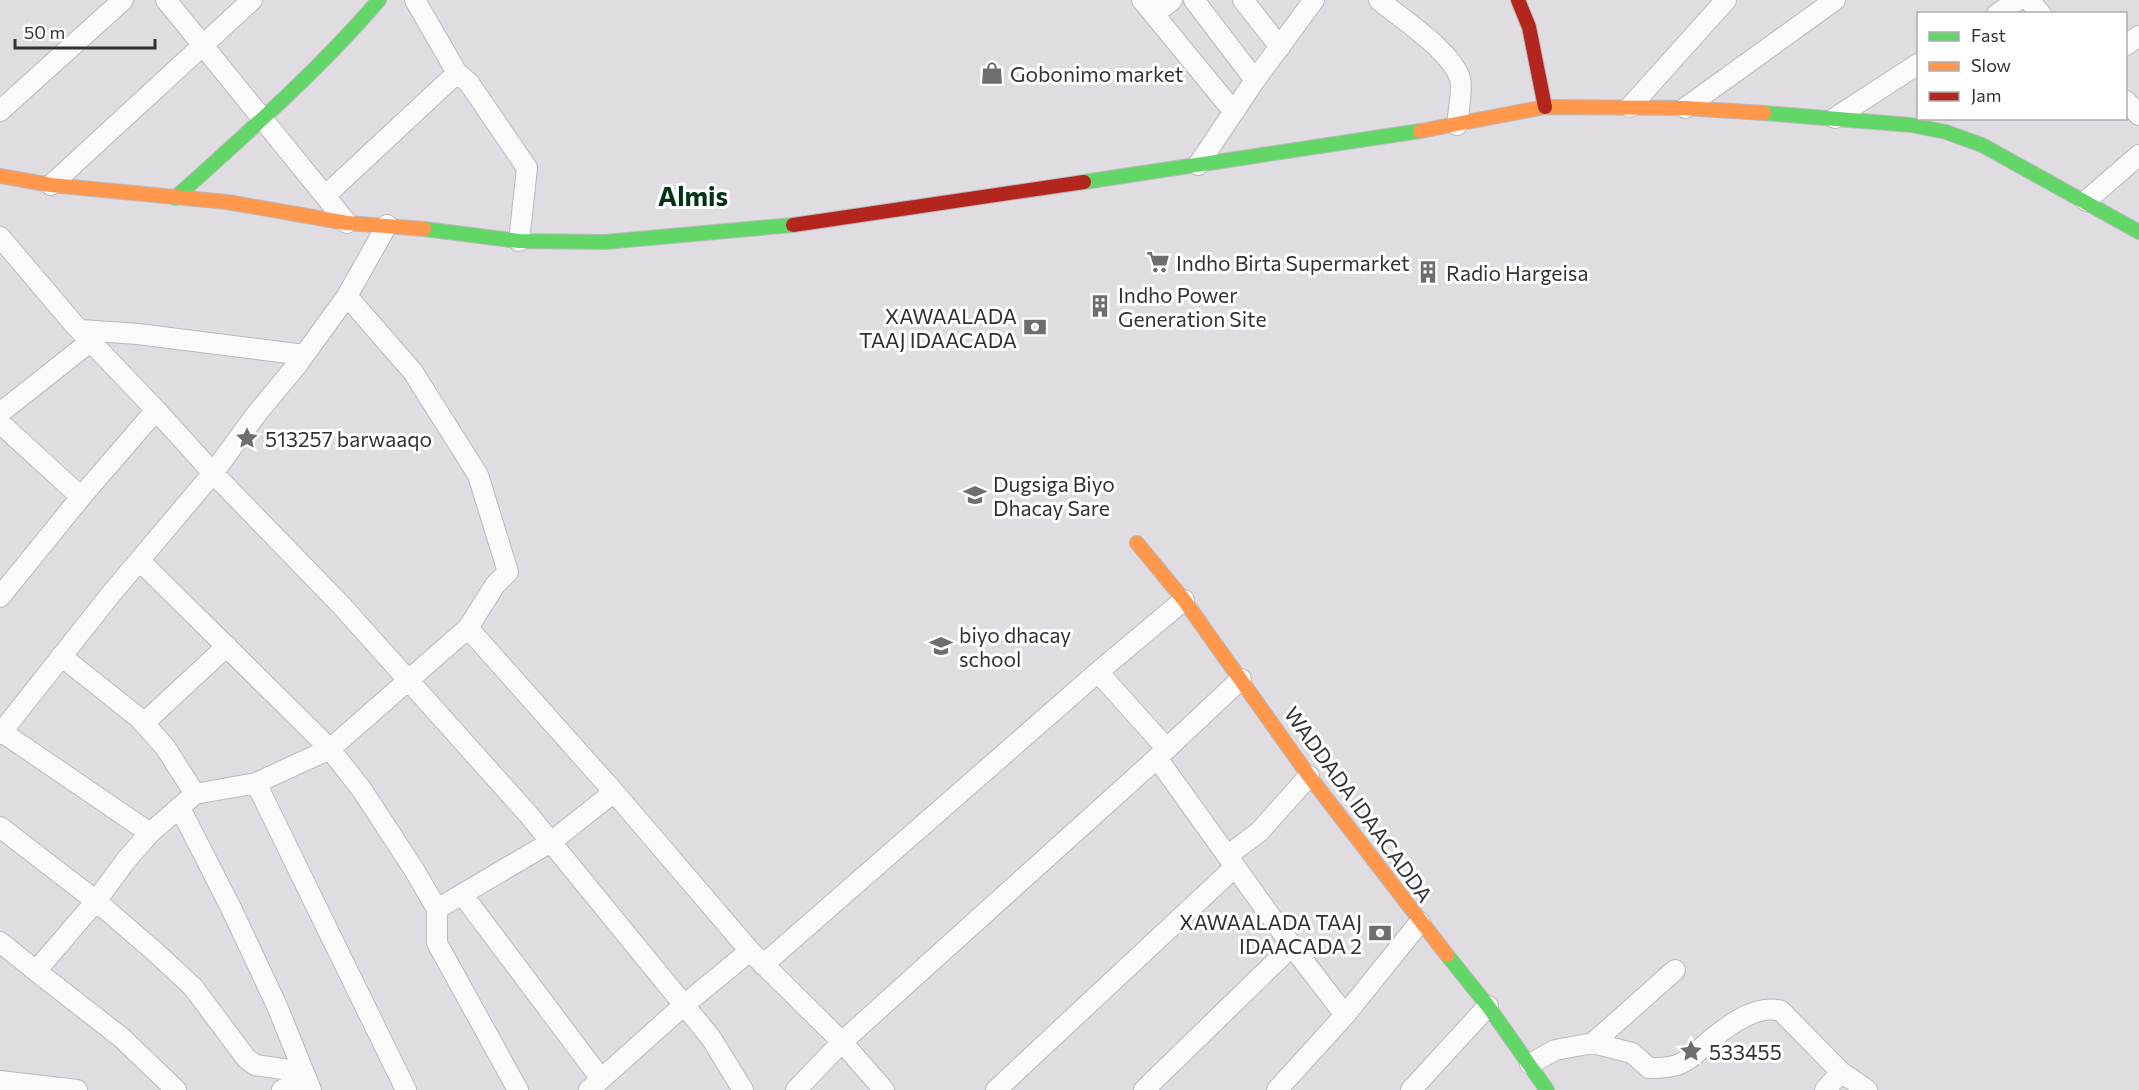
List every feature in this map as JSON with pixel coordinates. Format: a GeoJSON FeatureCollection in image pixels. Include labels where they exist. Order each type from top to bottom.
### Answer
{"type":"FeatureCollection","features":[{"type":"Feature","properties":{"kind":"main road"},"geometry":{"type":"LineString","coordinates":[[176,198],[292,93],[376,1]]}},
{"type":"Feature","properties":{"kind":"main road"},"geometry":{"type":"LineString","coordinates":[[1520,1],[1529,27],[1545,107]]}},
{"type":"Feature","properties":{"kind":"main road"},"geometry":{"type":"LineString","coordinates":[[0,176],[51,185],[227,202],[347,223],[447,231],[519,241],[604,242],[811,223],[1456,125],[1545,107],[1685,108],[1911,125],[1946,132],[1982,145],[2139,232]]}},
{"type":"Feature","properties":{"kind":"main road","name":"WADDADA IDAACADDA"},"geometry":{"type":"LineString","coordinates":[[1137,543],[1184,600],[1309,776],[1420,922],[1488,1006],[1530,1064],[1540,1088]]}},
{"type":"Feature","properties":{"kind":"street"},"geometry":{"type":"LineString","coordinates":[[0,111],[123,0]]}},
{"type":"Feature","properties":{"kind":"street"},"geometry":{"type":"LineString","coordinates":[[166,0],[347,223]]}},
{"type":"Feature","properties":{"kind":"street"},"geometry":{"type":"LineString","coordinates":[[51,185],[252,0]]}},
{"type":"Feature","properties":{"kind":"street"},"geometry":{"type":"LineString","coordinates":[[415,0],[457,73],[469,83],[526,168],[519,241]]}},
{"type":"Feature","properties":{"kind":"street"},"geometry":{"type":"LineString","coordinates":[[1172,0],[1148,7],[1234,112]]}},
{"type":"Feature","properties":{"kind":"street"},"geometry":{"type":"LineString","coordinates":[[1194,0],[1255,80]]}},
{"type":"Feature","properties":{"kind":"street"},"geometry":{"type":"LineString","coordinates":[[1243,0],[1280,46]]}},
{"type":"Feature","properties":{"kind":"street"},"geometry":{"type":"LineString","coordinates":[[1379,0],[1439,49],[1452,64],[1461,80],[1456,125]]}},
{"type":"Feature","properties":{"kind":"street"},"geometry":{"type":"LineString","coordinates":[[2000,12],[2018,0]]}},
{"type":"Feature","properties":{"kind":"street"},"geometry":{"type":"LineString","coordinates":[[2029,0],[2040,12]]}},
{"type":"Feature","properties":{"kind":"street"},"geometry":{"type":"LineString","coordinates":[[1630,107],[1724,1]]}},
{"type":"Feature","properties":{"kind":"street"},"geometry":{"type":"LineString","coordinates":[[1685,108],[1826,2]]}},
{"type":"Feature","properties":{"kind":"street"},"geometry":{"type":"LineString","coordinates":[[1198,165],[1280,46],[1304,4]]}},
{"type":"Feature","properties":{"kind":"street"},"geometry":{"type":"LineString","coordinates":[[1834,118],[1917,65]]}},
{"type":"Feature","properties":{"kind":"street"},"geometry":{"type":"LineString","coordinates":[[325,196],[457,73]]}},
{"type":"Feature","properties":{"kind":"street"},"geometry":{"type":"LineString","coordinates":[[2127,102],[2139,114]]}},
{"type":"Feature","properties":{"kind":"street"},"geometry":{"type":"LineString","coordinates":[[2086,201],[2139,155]]}},
{"type":"Feature","properties":{"kind":"street"},"geometry":{"type":"LineString","coordinates":[[150,833],[1,733],[213,472],[304,355],[346,296],[387,225]]}},
{"type":"Feature","properties":{"kind":"street"},"geometry":{"type":"LineString","coordinates":[[0,237],[86,335],[341,605],[551,842],[711,1038],[743,1090]]}},
{"type":"Feature","properties":{"kind":"street"},"geometry":{"type":"LineString","coordinates":[[36,971],[150,833],[195,795],[256,783],[330,749],[468,628],[495,585],[508,572],[478,476],[412,372],[346,296]]}},
{"type":"Feature","properties":{"kind":"street"},"geometry":{"type":"LineString","coordinates":[[0,413],[86,335],[138,334],[304,355]]}},
{"type":"Feature","properties":{"kind":"street"},"geometry":{"type":"LineString","coordinates":[[0,597],[81,497],[156,410]]}},
{"type":"Feature","properties":{"kind":"street"},"geometry":{"type":"LineString","coordinates":[[0,423],[81,497]]}},
{"type":"Feature","properties":{"kind":"street"},"geometry":{"type":"LineString","coordinates":[[140,561],[330,749],[362,790],[437,909],[437,943],[518,1090]]}},
{"type":"Feature","properties":{"kind":"street"},"geometry":{"type":"LineString","coordinates":[[462,894],[595,1085],[684,1005],[757,958],[1184,600]]}},
{"type":"Feature","properties":{"kind":"street"},"geometry":{"type":"LineString","coordinates":[[468,628],[757,958],[842,1042],[884,1090]]}},
{"type":"Feature","properties":{"kind":"street"},"geometry":{"type":"LineString","coordinates":[[144,723],[227,646]]}},
{"type":"Feature","properties":{"kind":"street"},"geometry":{"type":"LineString","coordinates":[[62,656],[144,723],[165,747],[195,795]]}},
{"type":"Feature","properties":{"kind":"street"},"geometry":{"type":"LineString","coordinates":[[1098,672],[1162,754],[1231,861],[1345,1015]]}},
{"type":"Feature","properties":{"kind":"street"},"geometry":{"type":"LineString","coordinates":[[796,1090],[842,1042],[1162,754],[1241,679]]}},
{"type":"Feature","properties":{"kind":"street"},"geometry":{"type":"LineString","coordinates":[[996,1090],[1231,861],[1309,776]]}},
{"type":"Feature","properties":{"kind":"street"},"geometry":{"type":"LineString","coordinates":[[256,783],[406,1090]]}},
{"type":"Feature","properties":{"kind":"street"},"geometry":{"type":"LineString","coordinates":[[437,909],[551,842],[614,792]]}},
{"type":"Feature","properties":{"kind":"street"},"geometry":{"type":"LineString","coordinates":[[180,808],[231,908],[277,1006],[307,1080]]}},
{"type":"Feature","properties":{"kind":"street"},"geometry":{"type":"LineString","coordinates":[[0,827],[96,901],[193,987],[246,1058],[255,1065],[307,1080]]}},
{"type":"Feature","properties":{"kind":"street"},"geometry":{"type":"LineString","coordinates":[[1277,1090],[1345,1015],[1420,922]]}},
{"type":"Feature","properties":{"kind":"street"},"geometry":{"type":"LineString","coordinates":[[0,942],[122,1038],[174,1090]]}},
{"type":"Feature","properties":{"kind":"street"},"geometry":{"type":"LineString","coordinates":[[1144,1090],[1292,946]]}},
{"type":"Feature","properties":{"kind":"street"},"geometry":{"type":"LineString","coordinates":[[1593,1043],[1675,970]]}},
{"type":"Feature","properties":{"kind":"street"},"geometry":{"type":"LineString","coordinates":[[1411,1090],[1488,1006]]}},
{"type":"Feature","properties":{"kind":"street"},"geometry":{"type":"LineString","coordinates":[[1530,1064],[1555,1050],[1593,1043],[1632,1053],[1649,1068],[1676,1066],[1687,1060],[1714,1037],[1755,1011],[1771,1008],[1781,1011],[1841,1072],[1867,1090]]}},
{"type":"Feature","properties":{"kind":"street"},"geometry":{"type":"LineString","coordinates":[[1825,1090],[1841,1072]]}},
{"type":"Feature","properties":{"kind":"street"},"geometry":{"type":"LineString","coordinates":[[282,1090],[307,1080]]}},
{"type":"Feature","properties":{"kind":"street"},"geometry":{"type":"LineString","coordinates":[[0,1081],[77,1090]]}},
{"type":"Feature","properties":{"kind":"traffic: fast"},"geometry":{"type":"LineString","coordinates":[[175,198],[306,77],[379,0]]}},
{"type":"Feature","properties":{"kind":"traffic: fast"},"geometry":{"type":"LineString","coordinates":[[1764,113],[1911,125],[1946,132],[1982,145],[2139,232]]}},
{"type":"Feature","properties":{"kind":"traffic: fast"},"geometry":{"type":"LineString","coordinates":[[1084,182],[1420,131]]}},
{"type":"Feature","properties":{"kind":"traffic: fast"},"geometry":{"type":"LineString","coordinates":[[424,229],[519,241],[605,242],[793,225]]}},
{"type":"Feature","properties":{"kind":"traffic: fast"},"geometry":{"type":"LineString","coordinates":[[1447,955],[1488,1006],[1547,1090]]}},
{"type":"Feature","properties":{"kind":"traffic: slow"},"geometry":{"type":"LineString","coordinates":[[1420,131],[1545,107],[1685,108],[1764,113]]}},
{"type":"Feature","properties":{"kind":"traffic: slow"},"geometry":{"type":"LineString","coordinates":[[0,176],[51,185],[227,202],[347,223],[424,229]]}},
{"type":"Feature","properties":{"kind":"traffic: slow"},"geometry":{"type":"LineString","coordinates":[[1137,543],[1184,600],[1309,776],[1447,955]]}},
{"type":"Feature","properties":{"kind":"traffic: jam"},"geometry":{"type":"LineString","coordinates":[[1518,0],[1529,27],[1545,107]]}},
{"type":"Feature","properties":{"kind":"traffic: jam"},"geometry":{"type":"LineString","coordinates":[[793,225],[1084,182]]}},
{"type":"Feature","properties":{"kind":"place","name":"Gobonimo market"},"geometry":{"type":"Point","coordinates":[992,73]}},
{"type":"Feature","properties":{"kind":"place","name":"Indho Birta Supermarket"},"geometry":{"type":"Point","coordinates":[1158,262]}},
{"type":"Feature","properties":{"kind":"place","name":"Radio Hargeisa"},"geometry":{"type":"Point","coordinates":[1428,272]}},
{"type":"Feature","properties":{"kind":"place","name":"Indho Power Generation Site"},"geometry":{"type":"Point","coordinates":[1100,306]}},
{"type":"Feature","properties":{"kind":"place","name":"XAWAALADA TAAJ IDAACADA"},"geometry":{"type":"Point","coordinates":[1035,327]}},
{"type":"Feature","properties":{"kind":"place","name":"513257 barwaaqo"},"geometry":{"type":"Point","coordinates":[247,438]}},
{"type":"Feature","properties":{"kind":"place","name":"Dugsiga Biyo Dhacay Sare"},"geometry":{"type":"Point","coordinates":[975,495]}},
{"type":"Feature","properties":{"kind":"place","name":"biyo dhacay school"},"geometry":{"type":"Point","coordinates":[941,646]}},
{"type":"Feature","properties":{"kind":"place","name":"XAWAALADA TAAJ IDAACADA 2"},"geometry":{"type":"Point","coordinates":[1380,933]}},
{"type":"Feature","properties":{"kind":"place","name":"533455"},"geometry":{"type":"Point","coordinates":[1691,1051]}},
{"type":"Feature","properties":{"kind":"district","name":"Almis"},"geometry":{"type":"Point","coordinates":[693,195]}}]}
